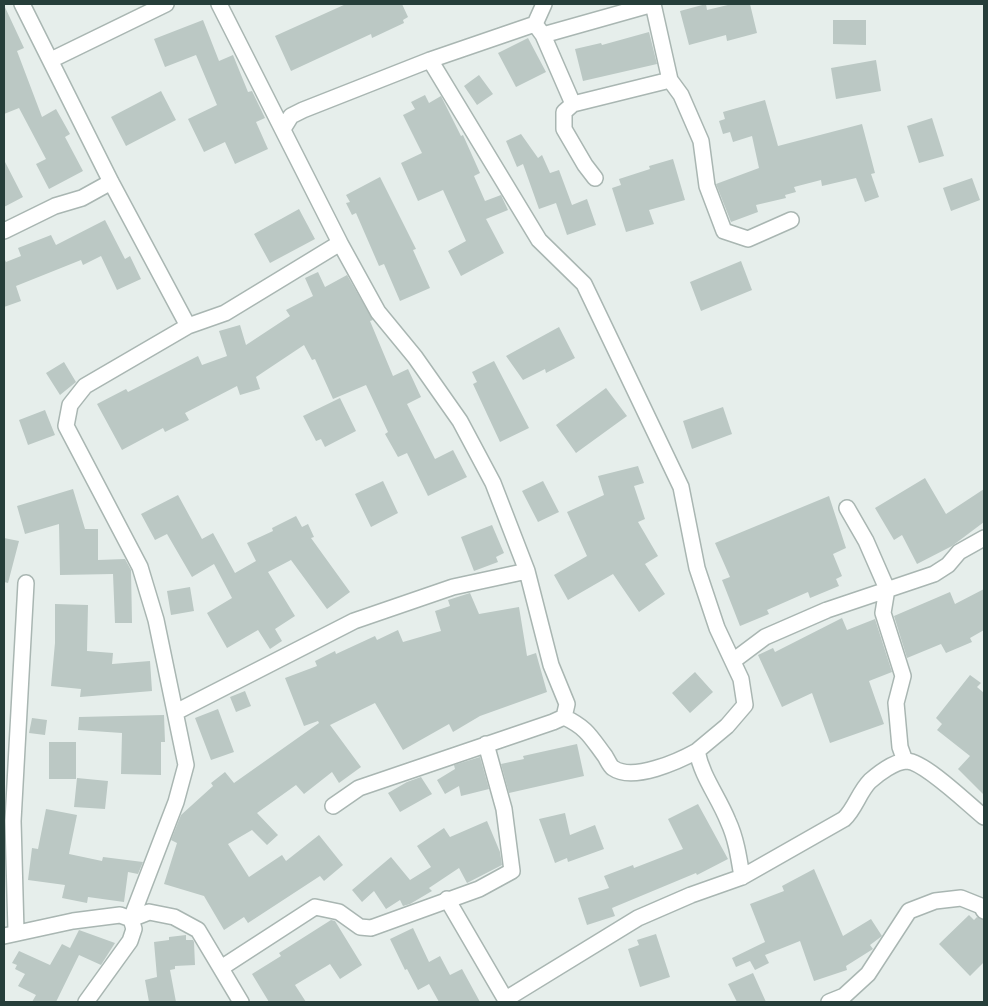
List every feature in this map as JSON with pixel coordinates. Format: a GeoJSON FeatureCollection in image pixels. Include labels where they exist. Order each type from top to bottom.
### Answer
{"type":"FeatureCollection","features":[{"type":"Feature","properties":{"kind":"street"},"geometry":{"type":"LineString","coordinates":[[22,4],[111,182],[188,326]]}},
{"type":"Feature","properties":{"kind":"street"},"geometry":{"type":"LineString","coordinates":[[51,60],[166,4]]}},
{"type":"Feature","properties":{"kind":"street"},"geometry":{"type":"LineString","coordinates":[[219,4],[284,129],[340,243],[378,312],[415,357],[460,421],[493,483],[527,571],[551,665],[567,704],[564,717]]}},
{"type":"Feature","properties":{"kind":"street"},"geometry":{"type":"LineString","coordinates":[[544,4],[539,30],[573,104]]}},
{"type":"Feature","properties":{"kind":"street"},"geometry":{"type":"LineString","coordinates":[[284,129],[291,116],[303,110],[430,60],[539,30],[653,4],[670,80],[681,95],[701,141],[707,186],[724,231],[748,239],[792,220]]}},
{"type":"Feature","properties":{"kind":"street"},"geometry":{"type":"LineString","coordinates":[[334,806],[359,788],[564,717],[582,725],[613,768],[627,773],[647,771],[684,758],[697,751],[727,726],[745,705],[741,679],[717,628],[697,568],[681,487],[584,284],[539,240],[430,60]]}},
{"type":"Feature","properties":{"kind":"street"},"geometry":{"type":"LineString","coordinates":[[595,178],[584,165],[564,129],[564,112],[573,104],[670,80]]}},
{"type":"Feature","properties":{"kind":"street"},"geometry":{"type":"LineString","coordinates":[[4,232],[55,206],[82,198],[111,182]]}},
{"type":"Feature","properties":{"kind":"street"},"geometry":{"type":"LineString","coordinates":[[86,1002],[130,941],[134,929],[131,918],[176,802],[186,765],[156,620],[140,567],[66,426],[70,405],[85,386],[188,326],[225,313],[340,243]]}},
{"type":"Feature","properties":{"kind":"street"},"geometry":{"type":"LineString","coordinates":[[847,508],[866,541],[887,588],[883,613],[903,676],[896,703],[900,746],[905,761]]}},
{"type":"Feature","properties":{"kind":"street"},"geometry":{"type":"LineString","coordinates":[[733,661],[765,637],[827,610],[887,588],[900,586],[934,574],[948,565],[959,552],[984,538]]}},
{"type":"Feature","properties":{"kind":"street"},"geometry":{"type":"LineString","coordinates":[[176,712],[354,621],[453,587],[527,571]]}},
{"type":"Feature","properties":{"kind":"street"},"geometry":{"type":"LineString","coordinates":[[26,583],[13,822],[10,934],[73,921],[120,915],[131,918],[149,912],[174,918],[198,930],[241,1002]]}},
{"type":"Feature","properties":{"kind":"street"},"geometry":{"type":"LineString","coordinates":[[221,968],[315,907],[339,912],[360,927],[371,928],[479,889],[512,871],[504,809],[486,744]]}},
{"type":"Feature","properties":{"kind":"street"},"geometry":{"type":"LineString","coordinates":[[697,751],[709,786],[728,820],[737,850],[742,877]]}},
{"type":"Feature","properties":{"kind":"street"},"geometry":{"type":"LineString","coordinates":[[447,899],[506,1001],[638,918],[691,895],[742,877],[844,819],[851,813],[869,783],[884,770],[905,761],[919,764],[984,817]]}},
{"type":"Feature","properties":{"kind":"street"},"geometry":{"type":"LineString","coordinates":[[829,1002],[844,996],[868,974],[909,911],[935,901],[961,898],[981,906],[984,910]]}},
{"type":"Feature","properties":{"kind":"building"},"geometry":{"type":"Polygon","coordinates":[[[346,4],[402,4],[408,17],[403,20],[404,23],[372,38],[371,34],[291,71],[275,36],[346,4]]]}},
{"type":"Feature","properties":{"kind":"building"},"geometry":{"type":"Polygon","coordinates":[[[706,4],[707,10],[732,4],[750,4],[757,33],[727,41],[726,35],[689,45],[680,11],[706,4]]]}},
{"type":"Feature","properties":{"kind":"building"},"geometry":{"type":"Polygon","coordinates":[[[4,5],[24,48],[17,51],[42,117],[56,109],[70,134],[65,137],[83,171],[49,189],[36,164],[46,159],[19,108],[4,114],[4,5]]]}},
{"type":"Feature","properties":{"kind":"building"},"geometry":{"type":"Polygon","coordinates":[[[203,20],[219,61],[233,55],[248,92],[252,91],[265,118],[256,122],[268,149],[235,164],[225,142],[204,152],[188,119],[217,105],[196,55],[165,67],[154,39],[203,20]]]}},
{"type":"Feature","properties":{"kind":"building"},"geometry":{"type":"Polygon","coordinates":[[[833,20],[866,20],[866,45],[833,44],[833,20]]]}},
{"type":"Feature","properties":{"kind":"building"},"geometry":{"type":"Polygon","coordinates":[[[649,32],[657,64],[583,81],[575,49],[601,43],[602,45],[649,32]]]}},
{"type":"Feature","properties":{"kind":"building"},"geometry":{"type":"Polygon","coordinates":[[[528,38],[546,72],[516,87],[498,53],[528,38]]]}},
{"type":"Feature","properties":{"kind":"building"},"geometry":{"type":"Polygon","coordinates":[[[876,60],[881,91],[836,99],[831,68],[876,60]]]}},
{"type":"Feature","properties":{"kind":"building"},"geometry":{"type":"Polygon","coordinates":[[[479,75],[493,94],[477,105],[464,86],[479,75]]]}},
{"type":"Feature","properties":{"kind":"building"},"geometry":{"type":"Polygon","coordinates":[[[161,91],[176,120],[126,146],[111,117],[161,91]]]}},
{"type":"Feature","properties":{"kind":"building"},"geometry":{"type":"Polygon","coordinates":[[[425,95],[429,103],[441,96],[461,136],[463,135],[480,173],[474,176],[485,201],[501,195],[508,210],[486,219],[504,253],[461,276],[448,251],[466,241],[443,190],[418,201],[401,163],[422,153],[403,115],[415,109],[411,102],[425,95]]]}},
{"type":"Feature","properties":{"kind":"building"},"geometry":{"type":"Polygon","coordinates":[[[765,100],[778,146],[862,124],[875,173],[871,174],[879,197],[865,202],[856,178],[822,186],[821,180],[794,187],[796,192],[785,195],[786,198],[756,205],[758,212],[731,222],[716,184],[759,168],[752,136],[733,142],[730,132],[723,134],[719,121],[725,119],[723,112],[765,100]]]}},
{"type":"Feature","properties":{"kind":"building"},"geometry":{"type":"Polygon","coordinates":[[[932,118],[944,156],[919,163],[907,126],[932,118]]]}},
{"type":"Feature","properties":{"kind":"building"},"geometry":{"type":"Polygon","coordinates":[[[521,134],[538,158],[542,155],[550,173],[559,170],[572,205],[587,199],[596,225],[567,235],[556,203],[539,209],[523,164],[517,167],[506,141],[521,134]]]}},
{"type":"Feature","properties":{"kind":"building"},"geometry":{"type":"Polygon","coordinates":[[[673,159],[685,200],[649,210],[654,224],[626,232],[612,188],[621,185],[619,179],[650,169],[649,166],[673,159]]]}},
{"type":"Feature","properties":{"kind":"building"},"geometry":{"type":"Polygon","coordinates":[[[4,160],[23,197],[4,207],[4,160]]]}},
{"type":"Feature","properties":{"kind":"building"},"geometry":{"type":"Polygon","coordinates":[[[380,177],[416,249],[413,250],[430,288],[400,301],[384,264],[379,266],[356,213],[352,215],[346,203],[350,202],[346,195],[380,177]]]}},
{"type":"Feature","properties":{"kind":"building"},"geometry":{"type":"Polygon","coordinates":[[[972,178],[980,200],[951,211],[943,188],[972,178]]]}},
{"type":"Feature","properties":{"kind":"building"},"geometry":{"type":"Polygon","coordinates":[[[299,209],[315,239],[270,263],[254,234],[299,209]]]}},
{"type":"Feature","properties":{"kind":"building"},"geometry":{"type":"Polygon","coordinates":[[[105,220],[125,259],[130,256],[141,279],[117,290],[101,256],[83,265],[81,260],[16,286],[21,301],[4,307],[4,258],[6,262],[21,256],[18,248],[51,235],[56,245],[105,220]]]}},
{"type":"Feature","properties":{"kind":"building"},"geometry":{"type":"Polygon","coordinates":[[[741,261],[752,290],[701,311],[690,282],[741,261]]]}},
{"type":"Feature","properties":{"kind":"building"},"geometry":{"type":"Polygon","coordinates":[[[318,272],[325,287],[347,275],[373,320],[370,321],[393,376],[408,369],[421,397],[407,404],[435,459],[453,450],[467,477],[428,496],[407,453],[398,457],[385,434],[388,432],[366,385],[333,399],[315,359],[312,360],[304,345],[256,377],[260,389],[240,395],[237,386],[185,413],[189,420],[165,432],[163,428],[122,450],[97,404],[126,389],[128,392],[198,356],[202,365],[227,356],[219,331],[240,325],[246,345],[290,316],[286,310],[313,296],[305,278],[318,272]]]}},
{"type":"Feature","properties":{"kind":"building"},"geometry":{"type":"Polygon","coordinates":[[[559,327],[575,358],[546,373],[545,369],[523,380],[506,356],[559,327]]]}},
{"type":"Feature","properties":{"kind":"building"},"geometry":{"type":"Polygon","coordinates":[[[494,361],[529,428],[500,442],[473,384],[477,382],[472,372],[494,361]]]}},
{"type":"Feature","properties":{"kind":"building"},"geometry":{"type":"Polygon","coordinates":[[[64,362],[76,382],[60,395],[46,373],[64,362]]]}},
{"type":"Feature","properties":{"kind":"building"},"geometry":{"type":"Polygon","coordinates":[[[606,388],[627,416],[576,453],[556,425],[606,388]]]}},
{"type":"Feature","properties":{"kind":"building"},"geometry":{"type":"Polygon","coordinates":[[[340,398],[356,431],[325,447],[321,439],[316,441],[303,416],[340,398]]]}},
{"type":"Feature","properties":{"kind":"building"},"geometry":{"type":"Polygon","coordinates":[[[723,407],[732,434],[692,449],[683,421],[723,407]]]}},
{"type":"Feature","properties":{"kind":"building"},"geometry":{"type":"Polygon","coordinates":[[[45,410],[55,435],[28,445],[19,420],[45,410]]]}},
{"type":"Feature","properties":{"kind":"building"},"geometry":{"type":"Polygon","coordinates":[[[638,466],[644,483],[634,486],[645,519],[638,522],[658,556],[645,564],[665,594],[639,612],[613,574],[568,600],[554,575],[587,556],[567,512],[604,495],[598,476],[638,466]]]}},
{"type":"Feature","properties":{"kind":"building"},"geometry":{"type":"Polygon","coordinates":[[[925,478],[946,514],[984,489],[984,522],[952,546],[917,564],[902,535],[894,540],[875,508],[925,478]]]}},
{"type":"Feature","properties":{"kind":"building"},"geometry":{"type":"Polygon","coordinates":[[[383,481],[398,513],[371,527],[355,494],[383,481]]]}},
{"type":"Feature","properties":{"kind":"building"},"geometry":{"type":"Polygon","coordinates":[[[543,481],[559,512],[538,522],[522,491],[543,481]]]}},
{"type":"Feature","properties":{"kind":"building"},"geometry":{"type":"Polygon","coordinates":[[[73,489],[85,529],[98,529],[98,560],[125,559],[131,570],[132,623],[115,623],[113,574],[60,575],[59,524],[25,534],[17,506],[73,489]]]}},
{"type":"Feature","properties":{"kind":"building"},"geometry":{"type":"Polygon","coordinates":[[[178,495],[202,539],[213,533],[235,573],[256,561],[247,543],[273,531],[272,528],[296,516],[302,527],[308,524],[314,537],[311,538],[350,592],[327,609],[291,560],[268,572],[295,616],[275,629],[282,641],[270,649],[258,630],[227,648],[207,613],[232,598],[214,564],[192,577],[167,534],[155,540],[141,514],[178,495]]]}},
{"type":"Feature","properties":{"kind":"building"},"geometry":{"type":"Polygon","coordinates":[[[829,496],[846,548],[833,554],[842,576],[836,579],[839,586],[810,598],[808,592],[767,610],[769,614],[740,626],[722,580],[730,577],[715,543],[829,496]]]}},
{"type":"Feature","properties":{"kind":"building"},"geometry":{"type":"Polygon","coordinates":[[[492,525],[504,553],[496,557],[498,562],[474,571],[461,537],[492,525]]]}},
{"type":"Feature","properties":{"kind":"building"},"geometry":{"type":"Polygon","coordinates":[[[4,538],[19,541],[8,583],[4,582],[4,538]]]}},
{"type":"Feature","properties":{"kind":"building"},"geometry":{"type":"Polygon","coordinates":[[[190,587],[194,611],[171,615],[167,591],[190,587]]]}},
{"type":"Feature","properties":{"kind":"building"},"geometry":{"type":"Polygon","coordinates":[[[984,589],[984,630],[970,638],[972,642],[946,653],[941,644],[907,658],[894,616],[950,592],[955,604],[984,589]]]}},
{"type":"Feature","properties":{"kind":"building"},"geometry":{"type":"Polygon","coordinates":[[[470,593],[479,614],[519,607],[527,656],[536,653],[547,692],[480,716],[453,732],[449,724],[403,750],[375,703],[330,725],[361,767],[339,783],[332,772],[304,794],[296,785],[257,813],[278,835],[267,845],[252,830],[228,844],[249,877],[282,855],[286,861],[319,835],[343,865],[324,881],[320,876],[248,923],[244,917],[224,930],[204,896],[164,884],[177,843],[171,840],[181,815],[213,786],[211,783],[225,772],[234,783],[319,723],[318,721],[304,726],[285,678],[317,666],[315,661],[335,651],[336,654],[375,636],[377,640],[398,630],[403,642],[441,631],[435,611],[450,606],[448,600],[470,593]]]}},
{"type":"Feature","properties":{"kind":"building"},"geometry":{"type":"Polygon","coordinates":[[[55,604],[88,605],[87,651],[113,653],[112,664],[150,661],[152,691],[80,697],[81,689],[51,686],[55,643],[55,604]]]}},
{"type":"Feature","properties":{"kind":"building"},"geometry":{"type":"Polygon","coordinates":[[[842,618],[847,630],[875,619],[892,672],[869,681],[884,724],[830,743],[812,693],[782,707],[758,655],[773,648],[775,652],[842,618]]]}},
{"type":"Feature","properties":{"kind":"building"},"geometry":{"type":"Polygon","coordinates":[[[695,672],[713,692],[690,713],[672,693],[695,672]]]}},
{"type":"Feature","properties":{"kind":"building"},"geometry":{"type":"Polygon","coordinates":[[[970,675],[981,683],[977,687],[984,693],[984,795],[958,769],[970,756],[937,730],[942,724],[936,718],[970,675]]]}},
{"type":"Feature","properties":{"kind":"building"},"geometry":{"type":"Polygon","coordinates":[[[245,691],[251,706],[236,712],[230,697],[245,691]]]}},
{"type":"Feature","properties":{"kind":"building"},"geometry":{"type":"Polygon","coordinates":[[[218,709],[234,752],[211,760],[195,718],[218,709]]]}},
{"type":"Feature","properties":{"kind":"building"},"geometry":{"type":"Polygon","coordinates":[[[164,715],[165,742],[161,742],[161,775],[121,774],[122,733],[78,730],[79,717],[164,715]]]}},
{"type":"Feature","properties":{"kind":"building"},"geometry":{"type":"Polygon","coordinates":[[[32,718],[47,720],[45,735],[29,733],[32,718]]]}},
{"type":"Feature","properties":{"kind":"building"},"geometry":{"type":"Polygon","coordinates":[[[49,742],[76,742],[76,779],[49,779],[49,742]]]}},
{"type":"Feature","properties":{"kind":"building"},"geometry":{"type":"Polygon","coordinates":[[[577,744],[584,776],[509,793],[501,764],[524,759],[523,756],[577,744]]]}},
{"type":"Feature","properties":{"kind":"building"},"geometry":{"type":"Polygon","coordinates":[[[480,757],[489,789],[461,796],[459,786],[445,794],[437,780],[455,769],[454,765],[480,757]]]}},
{"type":"Feature","properties":{"kind":"building"},"geometry":{"type":"Polygon","coordinates":[[[421,777],[432,794],[400,812],[388,793],[407,782],[421,777]]]}},
{"type":"Feature","properties":{"kind":"building"},"geometry":{"type":"Polygon","coordinates":[[[77,778],[108,781],[105,809],[74,807],[77,778]]]}},
{"type":"Feature","properties":{"kind":"building"},"geometry":{"type":"Polygon","coordinates":[[[698,804],[728,859],[697,875],[696,873],[612,908],[615,916],[587,925],[578,898],[609,888],[604,876],[633,865],[634,868],[683,849],[668,819],[698,804]]]}},
{"type":"Feature","properties":{"kind":"building"},"geometry":{"type":"Polygon","coordinates":[[[46,809],[77,815],[69,854],[102,861],[103,857],[143,862],[138,874],[128,872],[124,902],[88,897],[87,903],[62,898],[65,885],[28,880],[32,848],[38,849],[46,809]]]}},
{"type":"Feature","properties":{"kind":"building"},"geometry":{"type":"Polygon","coordinates":[[[565,813],[570,835],[595,825],[604,849],[568,862],[567,858],[555,863],[539,819],[565,813]]]}},
{"type":"Feature","properties":{"kind":"building"},"geometry":{"type":"Polygon","coordinates":[[[487,821],[500,852],[502,865],[467,883],[459,868],[429,888],[432,891],[410,904],[403,906],[400,900],[386,909],[374,891],[362,902],[352,890],[391,857],[410,880],[431,867],[417,846],[444,828],[450,837],[487,821]]]}},
{"type":"Feature","properties":{"kind":"building"},"geometry":{"type":"Polygon","coordinates":[[[814,869],[843,936],[871,919],[882,936],[870,945],[873,949],[846,966],[847,970],[814,981],[800,941],[765,955],[769,963],[755,970],[750,961],[736,967],[732,958],[765,942],[750,904],[784,891],[782,886],[814,869]]]}},
{"type":"Feature","properties":{"kind":"building"},"geometry":{"type":"Polygon","coordinates":[[[969,915],[974,920],[977,917],[984,920],[984,962],[970,976],[939,944],[969,915]]]}},
{"type":"Feature","properties":{"kind":"building"},"geometry":{"type":"Polygon","coordinates":[[[331,920],[335,921],[362,965],[340,979],[330,964],[295,985],[306,1002],[269,1002],[252,974],[281,956],[279,953],[331,920]]]}},
{"type":"Feature","properties":{"kind":"building"},"geometry":{"type":"Polygon","coordinates":[[[413,928],[429,962],[440,956],[450,975],[462,969],[480,1002],[439,1002],[429,984],[418,990],[407,969],[405,970],[390,939],[413,928]]]}},
{"type":"Feature","properties":{"kind":"building"},"geometry":{"type":"Polygon","coordinates":[[[79,930],[115,943],[101,965],[79,955],[56,1002],[32,1002],[36,995],[18,986],[25,974],[15,969],[17,965],[12,963],[19,951],[50,965],[62,944],[70,948],[79,930]]]}},
{"type":"Feature","properties":{"kind":"building"},"geometry":{"type":"Polygon","coordinates":[[[656,934],[670,977],[640,987],[628,949],[639,945],[637,940],[656,934]]]}},
{"type":"Feature","properties":{"kind":"building"},"geometry":{"type":"Polygon","coordinates":[[[186,935],[186,940],[193,940],[194,942],[195,965],[175,966],[175,969],[170,970],[176,1002],[149,1002],[145,980],[157,977],[154,942],[169,940],[169,937],[186,935]]]}},
{"type":"Feature","properties":{"kind":"building"},"geometry":{"type":"Polygon","coordinates":[[[753,973],[766,1002],[737,1002],[728,984],[753,973]]]}}]}
